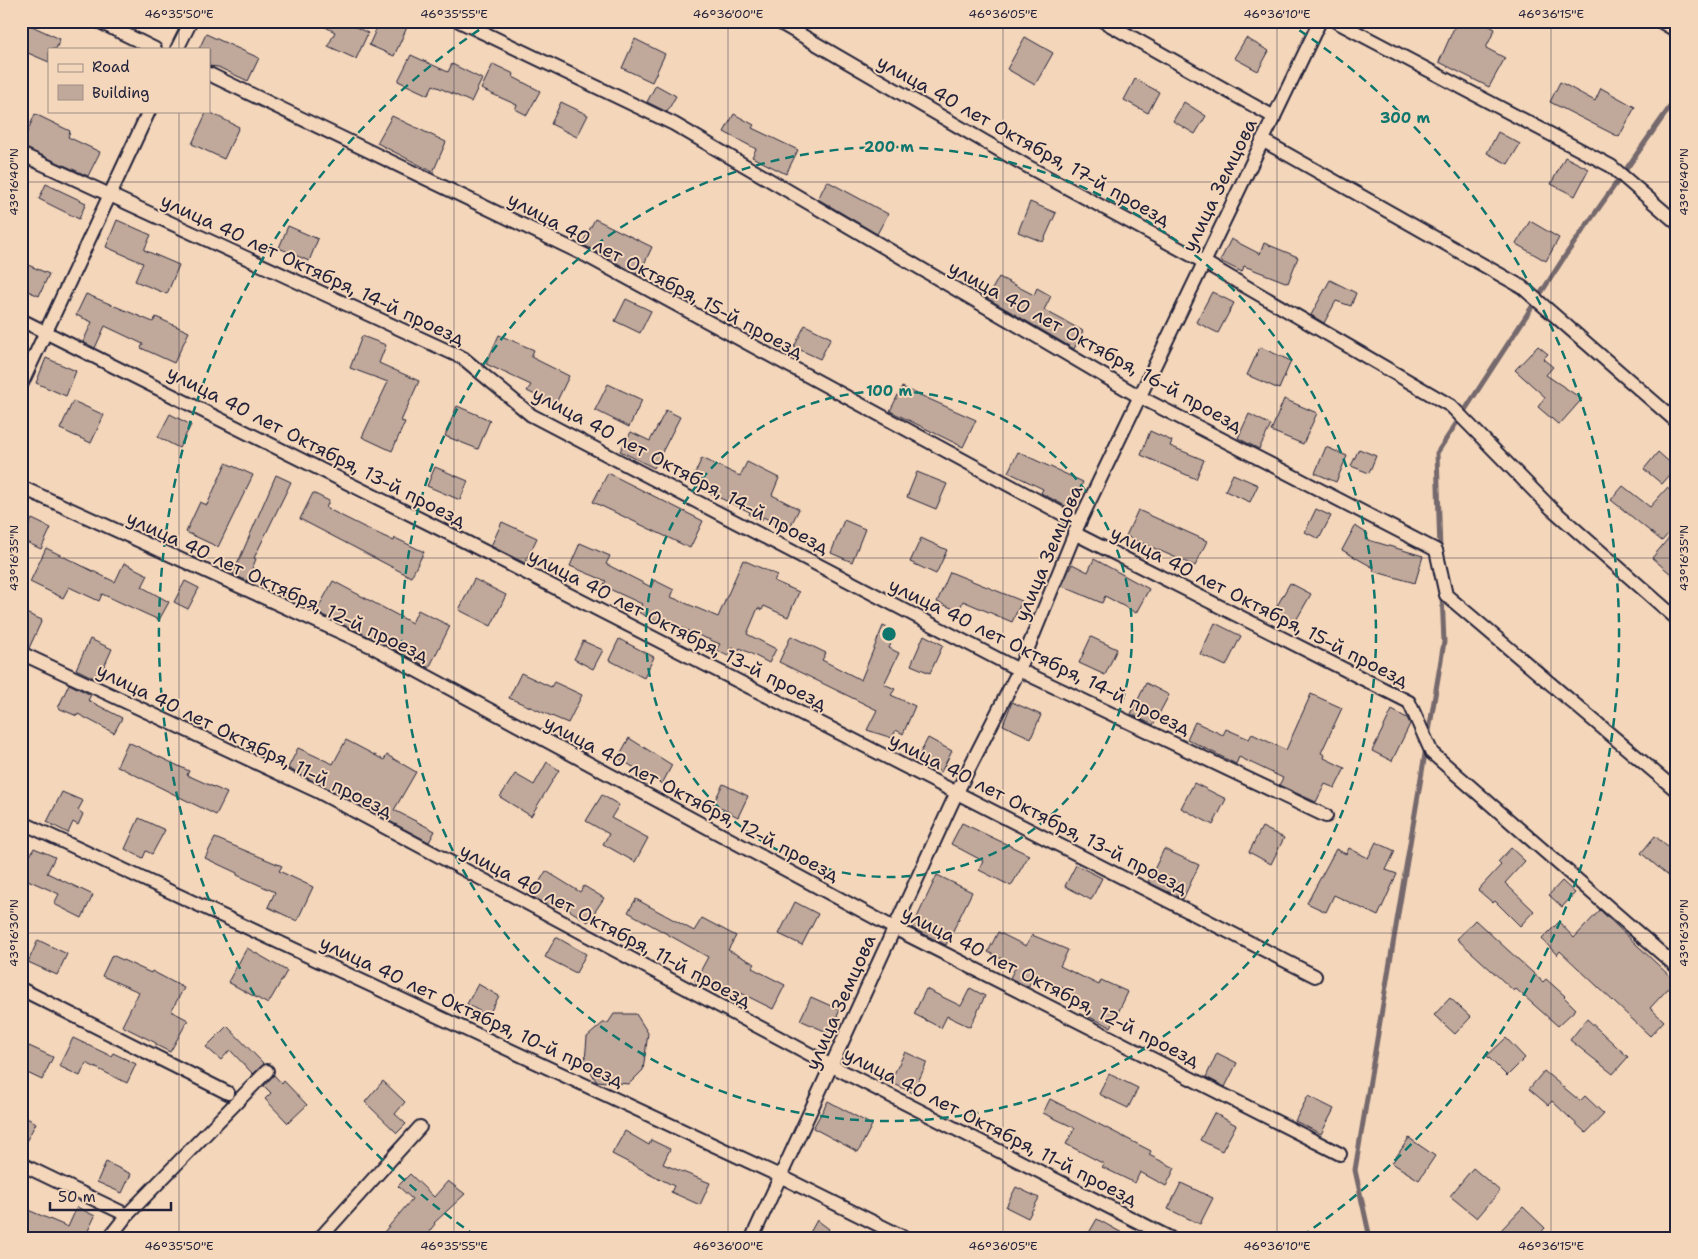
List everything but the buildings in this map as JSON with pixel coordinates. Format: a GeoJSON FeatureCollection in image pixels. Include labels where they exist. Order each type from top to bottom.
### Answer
{"type":"FeatureCollection","features":[{"type":"Feature","properties":{"kind":"street"},"geometry":{"type":"LineString","coordinates":[[98,21],[153,48]]}},
{"type":"Feature","properties":{"kind":"street"},"geometry":{"type":"LineString","coordinates":[[178,48],[191,21]]}},
{"type":"Feature","properties":{"kind":"street","name":"улица 40 лет Октября, 16-й проезд"},"geometry":{"type":"LineString","coordinates":[[459,21],[674,124],[1140,397],[1436,550],[1446,595],[1677,791]]}},
{"type":"Feature","properties":{"kind":"street","name":"улица 40 лет Октября, 17-й проезд"},"geometry":{"type":"LineString","coordinates":[[777,21],[1025,165],[1202,262],[1451,406],[1551,508],[1677,619]]}},
{"type":"Feature","properties":{"kind":"street"},"geometry":{"type":"LineString","coordinates":[[1103,21],[1274,117]]}},
{"type":"Feature","properties":{"kind":"street","name":"улица Земцова"},"geometry":{"type":"LineString","coordinates":[[752,1238],[957,792],[1019,670],[1077,528],[1202,262],[1320,21]]}},
{"type":"Feature","properties":{"kind":"street"},"geometry":{"type":"LineString","coordinates":[[1335,21],[1611,166],[1677,223]]}},
{"type":"Feature","properties":{"kind":"street"},"geometry":{"type":"LineString","coordinates":[[1660,21],[1677,31]]}},
{"type":"Feature","properties":{"kind":"street","name":"улица 40 лет Октября, 15-й проезд"},"geometry":{"type":"LineString","coordinates":[[210,74],[585,255],[1077,528],[1408,702],[1432,753],[1677,967]]}},
{"type":"Feature","properties":{"kind":"street"},"geometry":{"type":"LineString","coordinates":[[21,385],[110,197],[148,112]]}},
{"type":"Feature","properties":{"kind":"street"},"geometry":{"type":"LineString","coordinates":[[1262,140],[1522,287],[1677,422]]}},
{"type":"Feature","properties":{"kind":"street","name":"улица 40 лет Октября, 14-й проезд"},"geometry":{"type":"LineString","coordinates":[[21,154],[110,197],[464,358],[531,415],[1019,670],[1326,816]]}},
{"type":"Feature","properties":{"kind":"street","name":"улица 40 лет Октября, 13-й проезд"},"geometry":{"type":"LineString","coordinates":[[21,320],[957,792],[1316,976]]}},
{"type":"Feature","properties":{"kind":"street","name":"улица 40 лет Октября, 12-й проезд"},"geometry":{"type":"LineString","coordinates":[[21,487],[371,646],[894,928],[1340,1154]]}},
{"type":"Feature","properties":{"kind":"street","name":"улица 40 лет Октября, 11-й проезд"},"geometry":{"type":"LineString","coordinates":[[21,653],[317,791],[832,1066],[1170,1238]]}},
{"type":"Feature","properties":{"kind":"street","name":"улица 40 лет Октября, 10-й проезд"},"geometry":{"type":"LineString","coordinates":[[21,822],[780,1176],[905,1238]]}},
{"type":"Feature","properties":{"kind":"street"},"geometry":{"type":"LineString","coordinates":[[21,989],[228,1093]]}},
{"type":"Feature","properties":{"kind":"street"},"geometry":{"type":"LineString","coordinates":[[109,1238],[127,1215],[267,1071]]}},
{"type":"Feature","properties":{"kind":"street"},"geometry":{"type":"LineString","coordinates":[[320,1238],[420,1127]]}},
{"type":"Feature","properties":{"kind":"street"},"geometry":{"type":"LineString","coordinates":[[21,1164],[127,1215]]}},
{"type":"Feature","properties":{"kind":"waterway"},"geometry":{"type":"LineString","coordinates":[[1440,551],[1437,453],[1567,253],[1677,97]]}},
{"type":"Feature","properties":{"kind":"waterway"},"geometry":{"type":"LineString","coordinates":[[1428,737],[1444,642],[1442,594]]}},
{"type":"Feature","properties":{"kind":"waterway"},"geometry":{"type":"LineString","coordinates":[[1370,1238],[1355,1170],[1426,748]]}}]}
